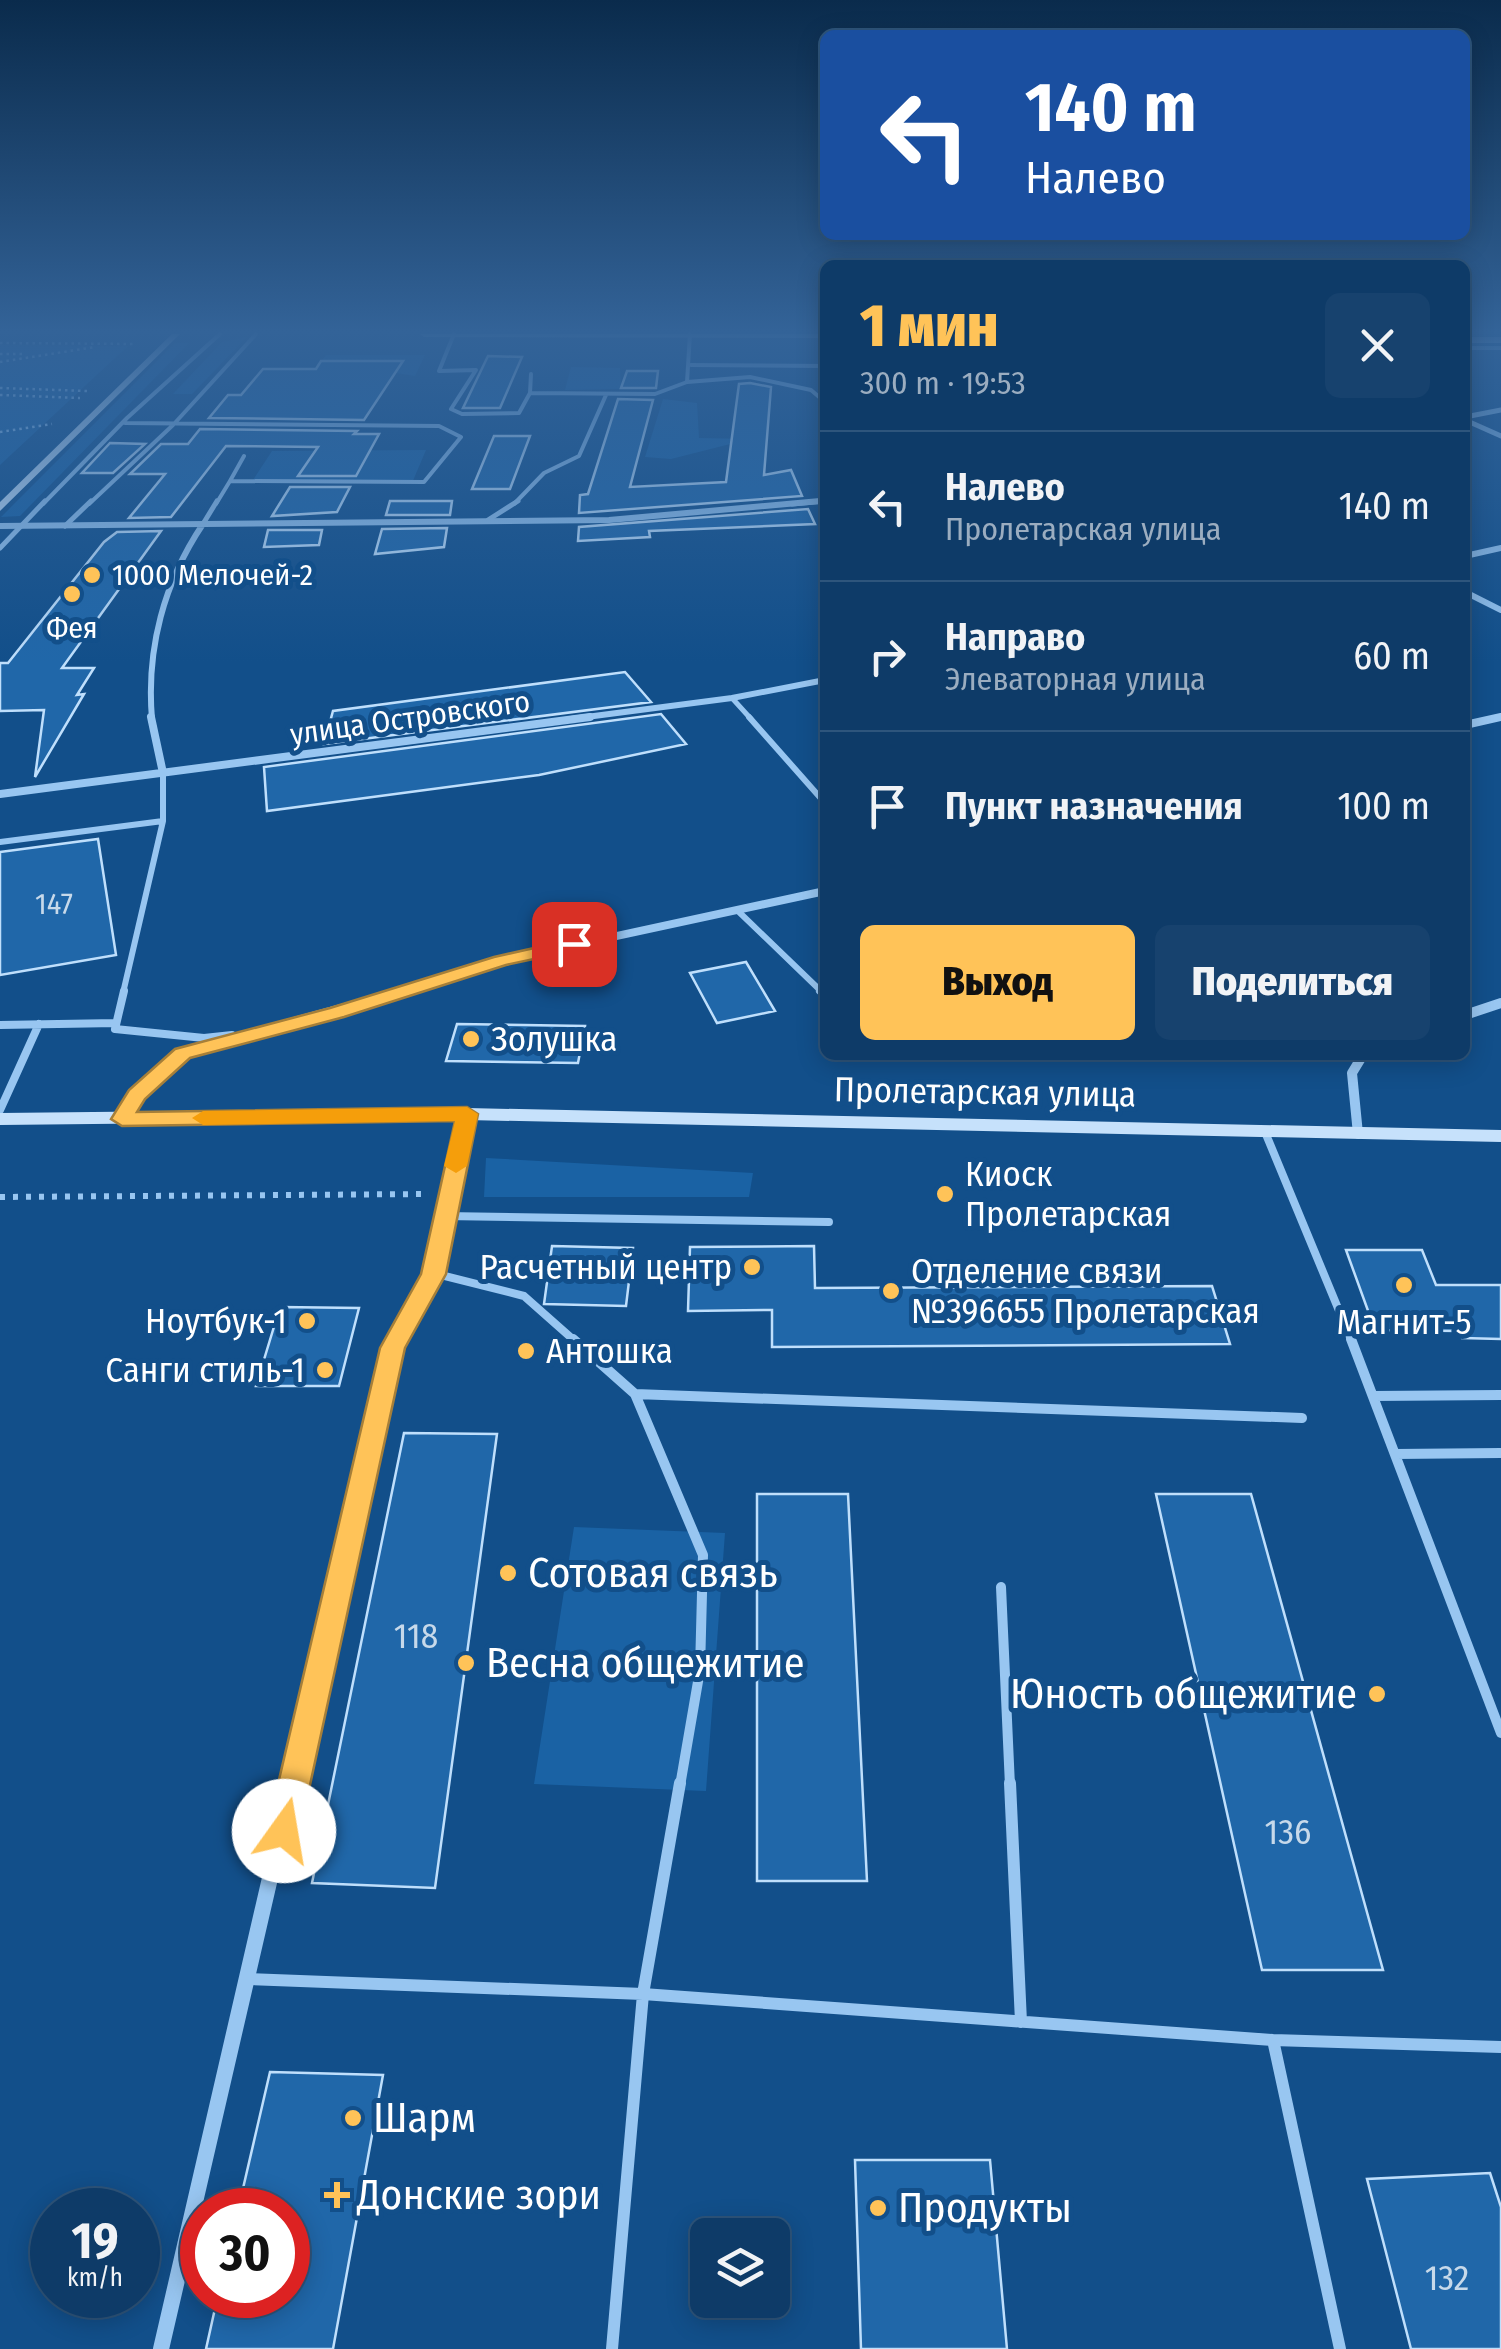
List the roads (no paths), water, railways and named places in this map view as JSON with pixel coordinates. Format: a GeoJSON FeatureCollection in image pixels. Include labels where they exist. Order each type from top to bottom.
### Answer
{"type":"FeatureCollection","features":[{"type":"Feature","properties":{"kind":"street"},"geometry":{"type":"LineString","coordinates":[[0,508],[65,444]]}},
{"type":"Feature","properties":{"kind":"street"},"geometry":{"type":"LineString","coordinates":[[0,526],[609,520],[820,501]]}},
{"type":"Feature","properties":{"kind":"street"},"geometry":{"type":"LineString","coordinates":[[162,773],[152,716],[157,617],[188,546],[203,524]]}},
{"type":"Feature","properties":{"kind":"street"},"geometry":{"type":"LineString","coordinates":[[1470,555],[1501,548]]}},
{"type":"Feature","properties":{"kind":"street"},"geometry":{"type":"LineString","coordinates":[[1470,594],[1501,610]]}},
{"type":"Feature","properties":{"kind":"street","name":"улица Островского"},"geometry":{"type":"LineString","coordinates":[[0,794],[732,698],[820,681]]}},
{"type":"Feature","properties":{"kind":"street"},"geometry":{"type":"LineString","coordinates":[[1470,725],[1501,716]]}},
{"type":"Feature","properties":{"kind":"street"},"geometry":{"type":"LineString","coordinates":[[122,1119],[136,1095],[182,1053],[337,1012],[501,961],[820,892]]}},
{"type":"Feature","properties":{"kind":"street"},"geometry":{"type":"LineString","coordinates":[[1470,1013],[1501,1003]]}},
{"type":"Feature","properties":{"kind":"street"},"geometry":{"type":"LineString","coordinates":[[1358,1134],[1352,1073],[1359,1060]]}},
{"type":"Feature","properties":{"kind":"street"},"geometry":{"type":"LineString","coordinates":[[162,2349],[392,1348],[434,1274],[467,1114]]}},
{"type":"Feature","properties":{"kind":"street","name":"Пролетарская улица"},"geometry":{"type":"LineString","coordinates":[[0,1119],[467,1114],[1501,1136]]}},
{"type":"Feature","properties":{"kind":"lane"},"geometry":{"type":"LineString","coordinates":[[0,548],[106,444]]}},
{"type":"Feature","properties":{"kind":"lane"},"geometry":{"type":"LineString","coordinates":[[65,526],[152,444]]}},
{"type":"Feature","properties":{"kind":"lane"},"geometry":{"type":"LineString","coordinates":[[230,481],[424,482],[456,444]]}},
{"type":"Feature","properties":{"kind":"lane"},"geometry":{"type":"LineString","coordinates":[[488,520],[519,501],[544,473],[580,456],[585,444]]}},
{"type":"Feature","properties":{"kind":"lane"},"geometry":{"type":"LineString","coordinates":[[203,524],[244,456]]}},
{"type":"Feature","properties":{"kind":"lane"},"geometry":{"type":"LineString","coordinates":[[732,698],[820,797]]}},
{"type":"Feature","properties":{"kind":"lane"},"geometry":{"type":"LineString","coordinates":[[162,773],[163,820],[114,1028],[204,1038],[251,1034]]}},
{"type":"Feature","properties":{"kind":"lane"},"geometry":{"type":"LineString","coordinates":[[0,842],[163,820]]}},
{"type":"Feature","properties":{"kind":"lane"},"geometry":{"type":"LineString","coordinates":[[739,912],[820,991]]}},
{"type":"Feature","properties":{"kind":"lane"},"geometry":{"type":"LineString","coordinates":[[0,1025],[116,1023]]}},
{"type":"Feature","properties":{"kind":"lane"},"geometry":{"type":"LineString","coordinates":[[0,1110],[40,1024]]}},
{"type":"Feature","properties":{"kind":"lane"},"geometry":{"type":"LineString","coordinates":[[1265,1132],[1374,1396],[1501,1733]]}},
{"type":"Feature","properties":{"kind":"lane"},"geometry":{"type":"LineString","coordinates":[[444,1216],[829,1222]]}},
{"type":"Feature","properties":{"kind":"lane"},"geometry":{"type":"LineString","coordinates":[[434,1274],[524,1296],[634,1394],[704,1554],[700,1670],[643,1994],[612,2349]]}},
{"type":"Feature","properties":{"kind":"lane"},"geometry":{"type":"LineString","coordinates":[[634,1394],[1302,1418]]}},
{"type":"Feature","properties":{"kind":"lane"},"geometry":{"type":"LineString","coordinates":[[1374,1396],[1501,1395]]}},
{"type":"Feature","properties":{"kind":"lane"},"geometry":{"type":"LineString","coordinates":[[1395,1454],[1501,1452]]}},
{"type":"Feature","properties":{"kind":"lane"},"geometry":{"type":"LineString","coordinates":[[1000,1586],[1021,2022]]}},
{"type":"Feature","properties":{"kind":"lane"},"geometry":{"type":"LineString","coordinates":[[250,1979],[643,1994],[1274,2040],[1501,2046]]}},
{"type":"Feature","properties":{"kind":"lane"},"geometry":{"type":"LineString","coordinates":[[1274,2040],[1340,2349]]}},
{"type":"Feature","properties":{"kind":"place","name":"1000 Мелочей-2"},"geometry":{"type":"Point","coordinates":[92,575]}},
{"type":"Feature","properties":{"kind":"place","name":"Фея"},"geometry":{"type":"Point","coordinates":[72,594]}},
{"type":"Feature","properties":{"kind":"place","name":"Золушка"},"geometry":{"type":"Point","coordinates":[471,1039]}},
{"type":"Feature","properties":{"kind":"place","name":"Киоск Пролетарская"},"geometry":{"type":"Point","coordinates":[945,1194]}},
{"type":"Feature","properties":{"kind":"place","name":"Расчетный центр"},"geometry":{"type":"Point","coordinates":[752,1267]}},
{"type":"Feature","properties":{"kind":"place","name":"Магнит-5"},"geometry":{"type":"Point","coordinates":[1404,1285]}},
{"type":"Feature","properties":{"kind":"place","name":"Отделение связи №396655 Пролетарская"},"geometry":{"type":"Point","coordinates":[891,1291]}},
{"type":"Feature","properties":{"kind":"place","name":"Ноутбук-1"},"geometry":{"type":"Point","coordinates":[307,1321]}},
{"type":"Feature","properties":{"kind":"place","name":"Антошка"},"geometry":{"type":"Point","coordinates":[526,1351]}},
{"type":"Feature","properties":{"kind":"place","name":"Санги стиль-1"},"geometry":{"type":"Point","coordinates":[325,1370]}},
{"type":"Feature","properties":{"kind":"place","name":"Сотовая связь"},"geometry":{"type":"Point","coordinates":[508,1573]}},
{"type":"Feature","properties":{"kind":"place","name":"Весна общежитие"},"geometry":{"type":"Point","coordinates":[466,1663]}},
{"type":"Feature","properties":{"kind":"place","name":"Юность общежитие"},"geometry":{"type":"Point","coordinates":[1377,1694]}},
{"type":"Feature","properties":{"kind":"place","name":"Шарм"},"geometry":{"type":"Point","coordinates":[353,2118]}},
{"type":"Feature","properties":{"kind":"place","name":"Донские зори"},"geometry":{"type":"Point","coordinates":[337,2195]}},
{"type":"Feature","properties":{"kind":"place","name":"Продукты"},"geometry":{"type":"Point","coordinates":[878,2208]}}]}
